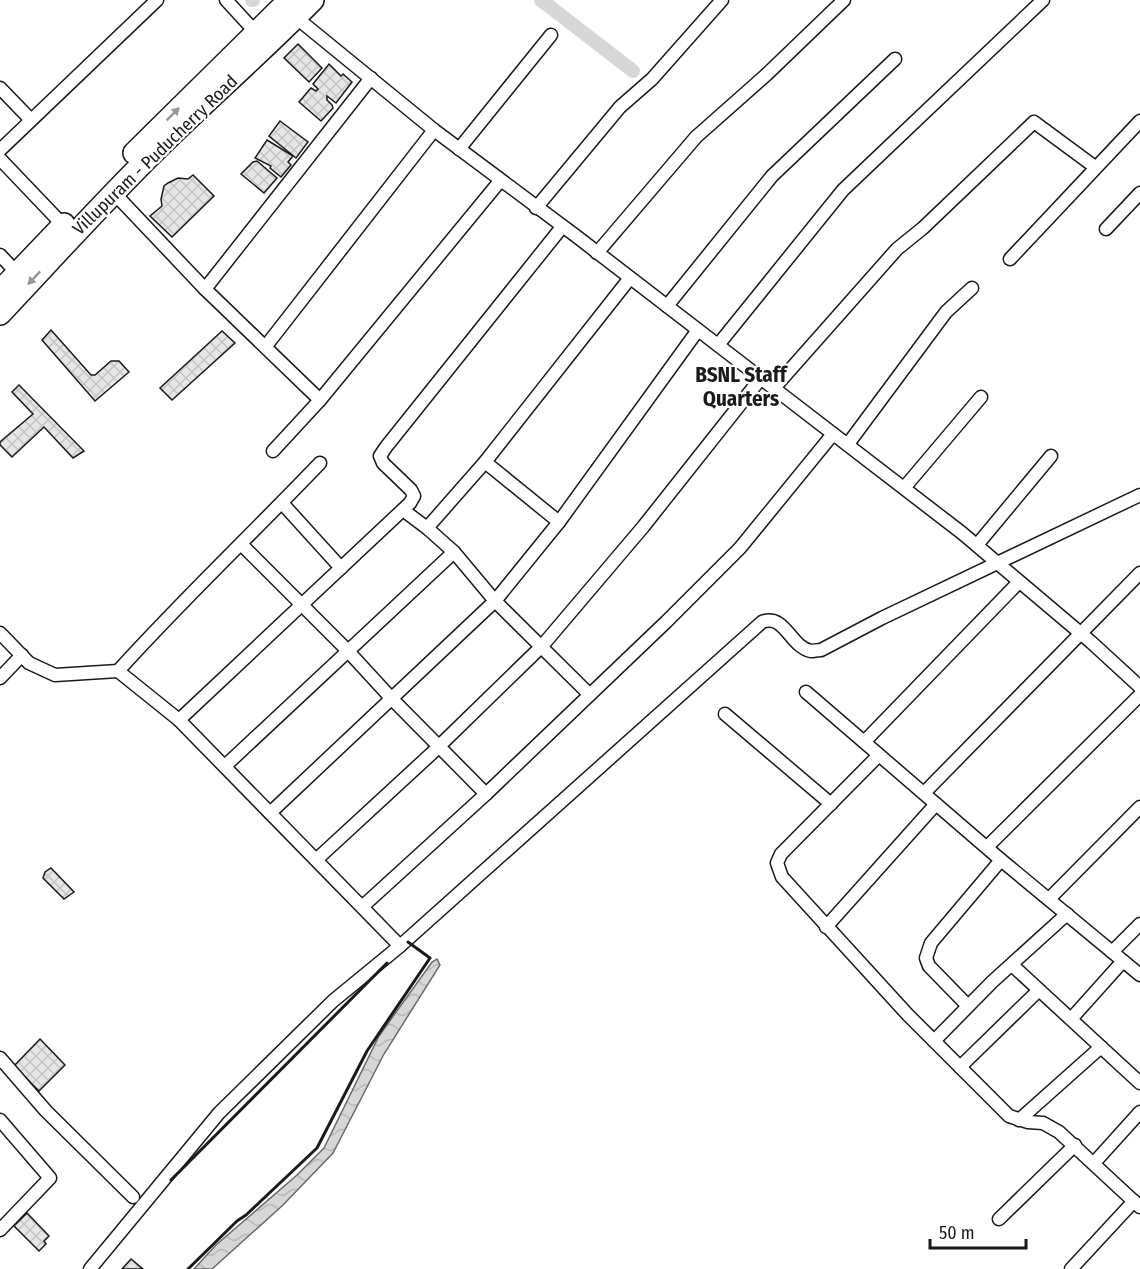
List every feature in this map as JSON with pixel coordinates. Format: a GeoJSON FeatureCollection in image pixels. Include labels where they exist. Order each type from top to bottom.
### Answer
{"type":"FeatureCollection","features":[{"type":"Feature","properties":{"kind":"highway","name":"Villupuram - Puducherry Road"},"geometry":{"type":"LineString","coordinates":[[0,291],[63,225],[139,158],[262,40],[289,8],[313,0]]}},
{"type":"Feature","properties":{"kind":"highway","name":"Villupuram - Puducherry Road"},"geometry":{"type":"LineString","coordinates":[[0,314],[114,193],[139,158]]}},
{"type":"Feature","properties":{"kind":"street"},"geometry":{"type":"LineString","coordinates":[[0,150],[156,0]]}},
{"type":"Feature","properties":{"kind":"street"},"geometry":{"type":"LineString","coordinates":[[226,0],[262,40]]}},
{"type":"Feature","properties":{"kind":"street"},"geometry":{"type":"LineString","coordinates":[[536,208],[620,107],[652,79],[722,0]]}},
{"type":"Feature","properties":{"kind":"street"},"geometry":{"type":"LineString","coordinates":[[597,253],[696,137],[766,75],[844,0]]}},
{"type":"Feature","properties":{"kind":"street"},"geometry":{"type":"LineString","coordinates":[[718,345],[820,218],[863,170],[1043,0]]}},
{"type":"Feature","properties":{"kind":"street"},"geometry":{"type":"LineString","coordinates":[[289,8],[434,130],[848,444],[977,545],[1081,633],[1140,687]]}},
{"type":"Feature","properties":{"kind":"street"},"geometry":{"type":"LineString","coordinates":[[459,149],[551,35]]}},
{"type":"Feature","properties":{"kind":"street"},"geometry":{"type":"LineString","coordinates":[[667,306],[772,176],[895,59]]}},
{"type":"Feature","properties":{"kind":"street"},"geometry":{"type":"LineString","coordinates":[[206,289],[371,78]]}},
{"type":"Feature","properties":{"kind":"street"},"geometry":{"type":"LineString","coordinates":[[0,88],[31,120]]}},
{"type":"Feature","properties":{"kind":"street"},"geometry":{"type":"LineString","coordinates":[[1010,259],[1140,121]]}},
{"type":"Feature","properties":{"kind":"street"},"geometry":{"type":"LineString","coordinates":[[774,388],[897,249],[923,228],[1034,122],[1095,167]]}},
{"type":"Feature","properties":{"kind":"street"},"geometry":{"type":"LineString","coordinates":[[266,346],[434,130]]}},
{"type":"Feature","properties":{"kind":"street"},"geometry":{"type":"LineString","coordinates":[[0,159],[63,225]]}},
{"type":"Feature","properties":{"kind":"street"},"geometry":{"type":"LineString","coordinates":[[273,451],[320,400],[500,181]]}},
{"type":"Feature","properties":{"kind":"street"},"geometry":{"type":"LineString","coordinates":[[114,193],[206,289],[320,400]]}},
{"type":"Feature","properties":{"kind":"street"},"geometry":{"type":"LineString","coordinates":[[1106,229],[1140,193]]}},
{"type":"Feature","properties":{"kind":"street"},"geometry":{"type":"LineString","coordinates":[[179,720],[403,510],[414,496],[411,490],[383,463],[380,456],[562,226]]}},
{"type":"Feature","properties":{"kind":"street"},"geometry":{"type":"LineString","coordinates":[[0,255],[17,273]]}},
{"type":"Feature","properties":{"kind":"street"},"geometry":{"type":"LineString","coordinates":[[427,528],[485,462],[630,278]]}},
{"type":"Feature","properties":{"kind":"street"},"geometry":{"type":"LineString","coordinates":[[848,444],[946,312],[972,288]]}},
{"type":"Feature","properties":{"kind":"street"},"geometry":{"type":"LineString","coordinates":[[270,813],[495,601],[559,522],[698,330]]}},
{"type":"Feature","properties":{"kind":"street"},"geometry":{"type":"LineString","coordinates":[[316,860],[439,747],[542,646],[643,527],[761,378]]}},
{"type":"Feature","properties":{"kind":"street"},"geometry":{"type":"LineString","coordinates":[[904,488],[981,396]]}},
{"type":"Feature","properties":{"kind":"street"},"geometry":{"type":"LineString","coordinates":[[362,907],[486,794],[740,548],[833,434]]}},
{"type":"Feature","properties":{"kind":"street"},"geometry":{"type":"LineString","coordinates":[[977,545],[1051,456]]}},
{"type":"Feature","properties":{"kind":"street"},"geometry":{"type":"LineString","coordinates":[[485,462],[559,522]]}},
{"type":"Feature","properties":{"kind":"street"},"geometry":{"type":"LineString","coordinates":[[118,671],[160,624],[320,463]]}},
{"type":"Feature","properties":{"kind":"street"},"geometry":{"type":"LineString","coordinates":[[90,1269],[219,1113],[333,1001],[400,945],[762,622],[769,619],[774,620],[809,651],[821,650],[882,618],[1140,495]]}},
{"type":"Feature","properties":{"kind":"street"},"geometry":{"type":"LineString","coordinates":[[282,503],[341,568]]}},
{"type":"Feature","properties":{"kind":"street"},"geometry":{"type":"LineString","coordinates":[[403,510],[454,552],[495,601],[589,694]]}},
{"type":"Feature","properties":{"kind":"street"},"geometry":{"type":"LineString","coordinates":[[242,544],[486,794]]}},
{"type":"Feature","properties":{"kind":"street"},"geometry":{"type":"LineString","coordinates":[[225,766],[454,552]]}},
{"type":"Feature","properties":{"kind":"street"},"geometry":{"type":"LineString","coordinates":[[924,794],[1140,573]]}},
{"type":"Feature","properties":{"kind":"street"},"geometry":{"type":"LineString","coordinates":[[865,741],[1019,582]]}},
{"type":"Feature","properties":{"kind":"street"},"geometry":{"type":"LineString","coordinates":[[0,633],[29,663],[55,675],[118,671],[179,720],[400,945]]}},
{"type":"Feature","properties":{"kind":"street"},"geometry":{"type":"LineString","coordinates":[[0,678],[22,655]]}},
{"type":"Feature","properties":{"kind":"street"},"geometry":{"type":"LineString","coordinates":[[806,692],[1001,860],[1140,975]]}},
{"type":"Feature","properties":{"kind":"street"},"geometry":{"type":"LineString","coordinates":[[987,848],[1140,695]]}},
{"type":"Feature","properties":{"kind":"street"},"geometry":{"type":"LineString","coordinates":[[725,714],[831,804]]}},
{"type":"Feature","properties":{"kind":"street"},"geometry":{"type":"LineString","coordinates":[[879,754],[781,854],[777,863],[782,877],[934,1041],[1009,1116],[1019,1120],[1043,1123],[1059,1132],[1137,1204],[1071,1269]]}},
{"type":"Feature","properties":{"kind":"street"},"geometry":{"type":"LineString","coordinates":[[826,927],[936,804]]}},
{"type":"Feature","properties":{"kind":"street"},"geometry":{"type":"LineString","coordinates":[[1049,899],[1140,807]]}},
{"type":"Feature","properties":{"kind":"street"},"geometry":{"type":"LineString","coordinates":[[968,1006],[929,966],[926,958],[931,943],[1001,860]]}},
{"type":"Feature","properties":{"kind":"street"},"geometry":{"type":"LineString","coordinates":[[934,1041],[968,1006],[1067,914]]}},
{"type":"Feature","properties":{"kind":"street"},"geometry":{"type":"LineString","coordinates":[[1112,952],[1140,924]]}},
{"type":"Feature","properties":{"kind":"street"},"geometry":{"type":"LineString","coordinates":[[1071,1019],[1123,961]]}},
{"type":"Feature","properties":{"kind":"street"},"geometry":{"type":"LineString","coordinates":[[1012,965],[1101,1047],[1138,1077]]}},
{"type":"Feature","properties":{"kind":"street"},"geometry":{"type":"LineString","coordinates":[[960,1067],[1039,990]]}},
{"type":"Feature","properties":{"kind":"street"},"geometry":{"type":"LineString","coordinates":[[1019,1120],[1101,1047]]}},
{"type":"Feature","properties":{"kind":"street"},"geometry":{"type":"LineString","coordinates":[[0,1058],[46,1111],[133,1197]]}},
{"type":"Feature","properties":{"kind":"street"},"geometry":{"type":"LineString","coordinates":[[1095,1163],[1140,1112]]}},
{"type":"Feature","properties":{"kind":"street"},"geometry":{"type":"LineString","coordinates":[[0,1120],[50,1178],[0,1230]]}},
{"type":"Feature","properties":{"kind":"street"},"geometry":{"type":"LineString","coordinates":[[999,1220],[1075,1145]]}},
{"type":"Feature","properties":{"kind":"water"},"geometry":{"type":"Polygon","coordinates":[[[437,959],[440,965],[384,1054],[333,1153],[283,1205],[212,1269],[194,1269],[216,1245],[297,1175],[324,1148],[379,1036],[432,962],[437,959]]]}},
{"type":"Feature","properties":{"kind":"building"},"geometry":{"type":"Polygon","coordinates":[[[298,44],[322,68],[309,82],[284,58],[298,44]]]}},
{"type":"Feature","properties":{"kind":"building"},"geometry":{"type":"Polygon","coordinates":[[[329,64],[341,76],[343,74],[352,82],[336,103],[327,96],[333,108],[321,121],[299,102],[311,88],[316,91],[318,89],[313,84],[329,64]]]}},
{"type":"Feature","properties":{"kind":"building"},"geometry":{"type":"Polygon","coordinates":[[[280,121],[308,142],[296,158],[269,136],[280,121]]]}},
{"type":"Feature","properties":{"kind":"building"},"geometry":{"type":"Polygon","coordinates":[[[267,140],[293,156],[288,162],[291,165],[281,177],[270,168],[271,166],[255,158],[267,140]]]}},
{"type":"Feature","properties":{"kind":"building"},"geometry":{"type":"Polygon","coordinates":[[[257,161],[277,178],[264,193],[241,174],[257,161]]]}},
{"type":"Feature","properties":{"kind":"building"},"geometry":{"type":"Polygon","coordinates":[[[193,175],[214,196],[172,237],[150,216],[162,206],[164,186],[178,178],[188,179],[193,175]]]}},
{"type":"Feature","properties":{"kind":"building"},"geometry":{"type":"Polygon","coordinates":[[[51,330],[91,375],[95,375],[111,361],[119,361],[129,372],[95,401],[42,340],[51,330]]]}},
{"type":"Feature","properties":{"kind":"building"},"geometry":{"type":"Polygon","coordinates":[[[222,331],[235,343],[172,400],[160,388],[222,331]]]}},
{"type":"Feature","properties":{"kind":"building"},"geometry":{"type":"Polygon","coordinates":[[[19,385],[84,451],[73,458],[44,427],[12,457],[0,445],[0,442],[33,414],[12,392],[19,385]]]}},
{"type":"Feature","properties":{"kind":"building"},"geometry":{"type":"Polygon","coordinates":[[[51,868],[74,892],[64,899],[43,878],[45,872],[51,868]]]}},
{"type":"Feature","properties":{"kind":"building"},"geometry":{"type":"Polygon","coordinates":[[[40,1039],[65,1065],[39,1091],[14,1066],[40,1039]]]}},
{"type":"Feature","properties":{"kind":"building"},"geometry":{"type":"Polygon","coordinates":[[[27,1213],[49,1236],[44,1241],[46,1244],[39,1251],[14,1226],[27,1213]]]}},
{"type":"Feature","properties":{"kind":"building"},"geometry":{"type":"Polygon","coordinates":[[[131,1259],[143,1269],[122,1269],[131,1259]]]}},
{"type":"Feature","properties":{"kind":"waterway"},"geometry":{"type":"LineString","coordinates":[[541,0],[633,71]]}},
{"type":"Feature","properties":{"kind":"wall"},"geometry":{"type":"LineString","coordinates":[[188,1269],[317,1148],[367,1051],[430,958],[408,942]]}},
{"type":"Feature","properties":{"kind":"wall"},"geometry":{"type":"LineString","coordinates":[[171,1180],[387,963]]}},
{"type":"Feature","properties":{"kind":"district","name":"BSNL Staff Quarters"},"geometry":{"type":"Point","coordinates":[741,387]}}]}
